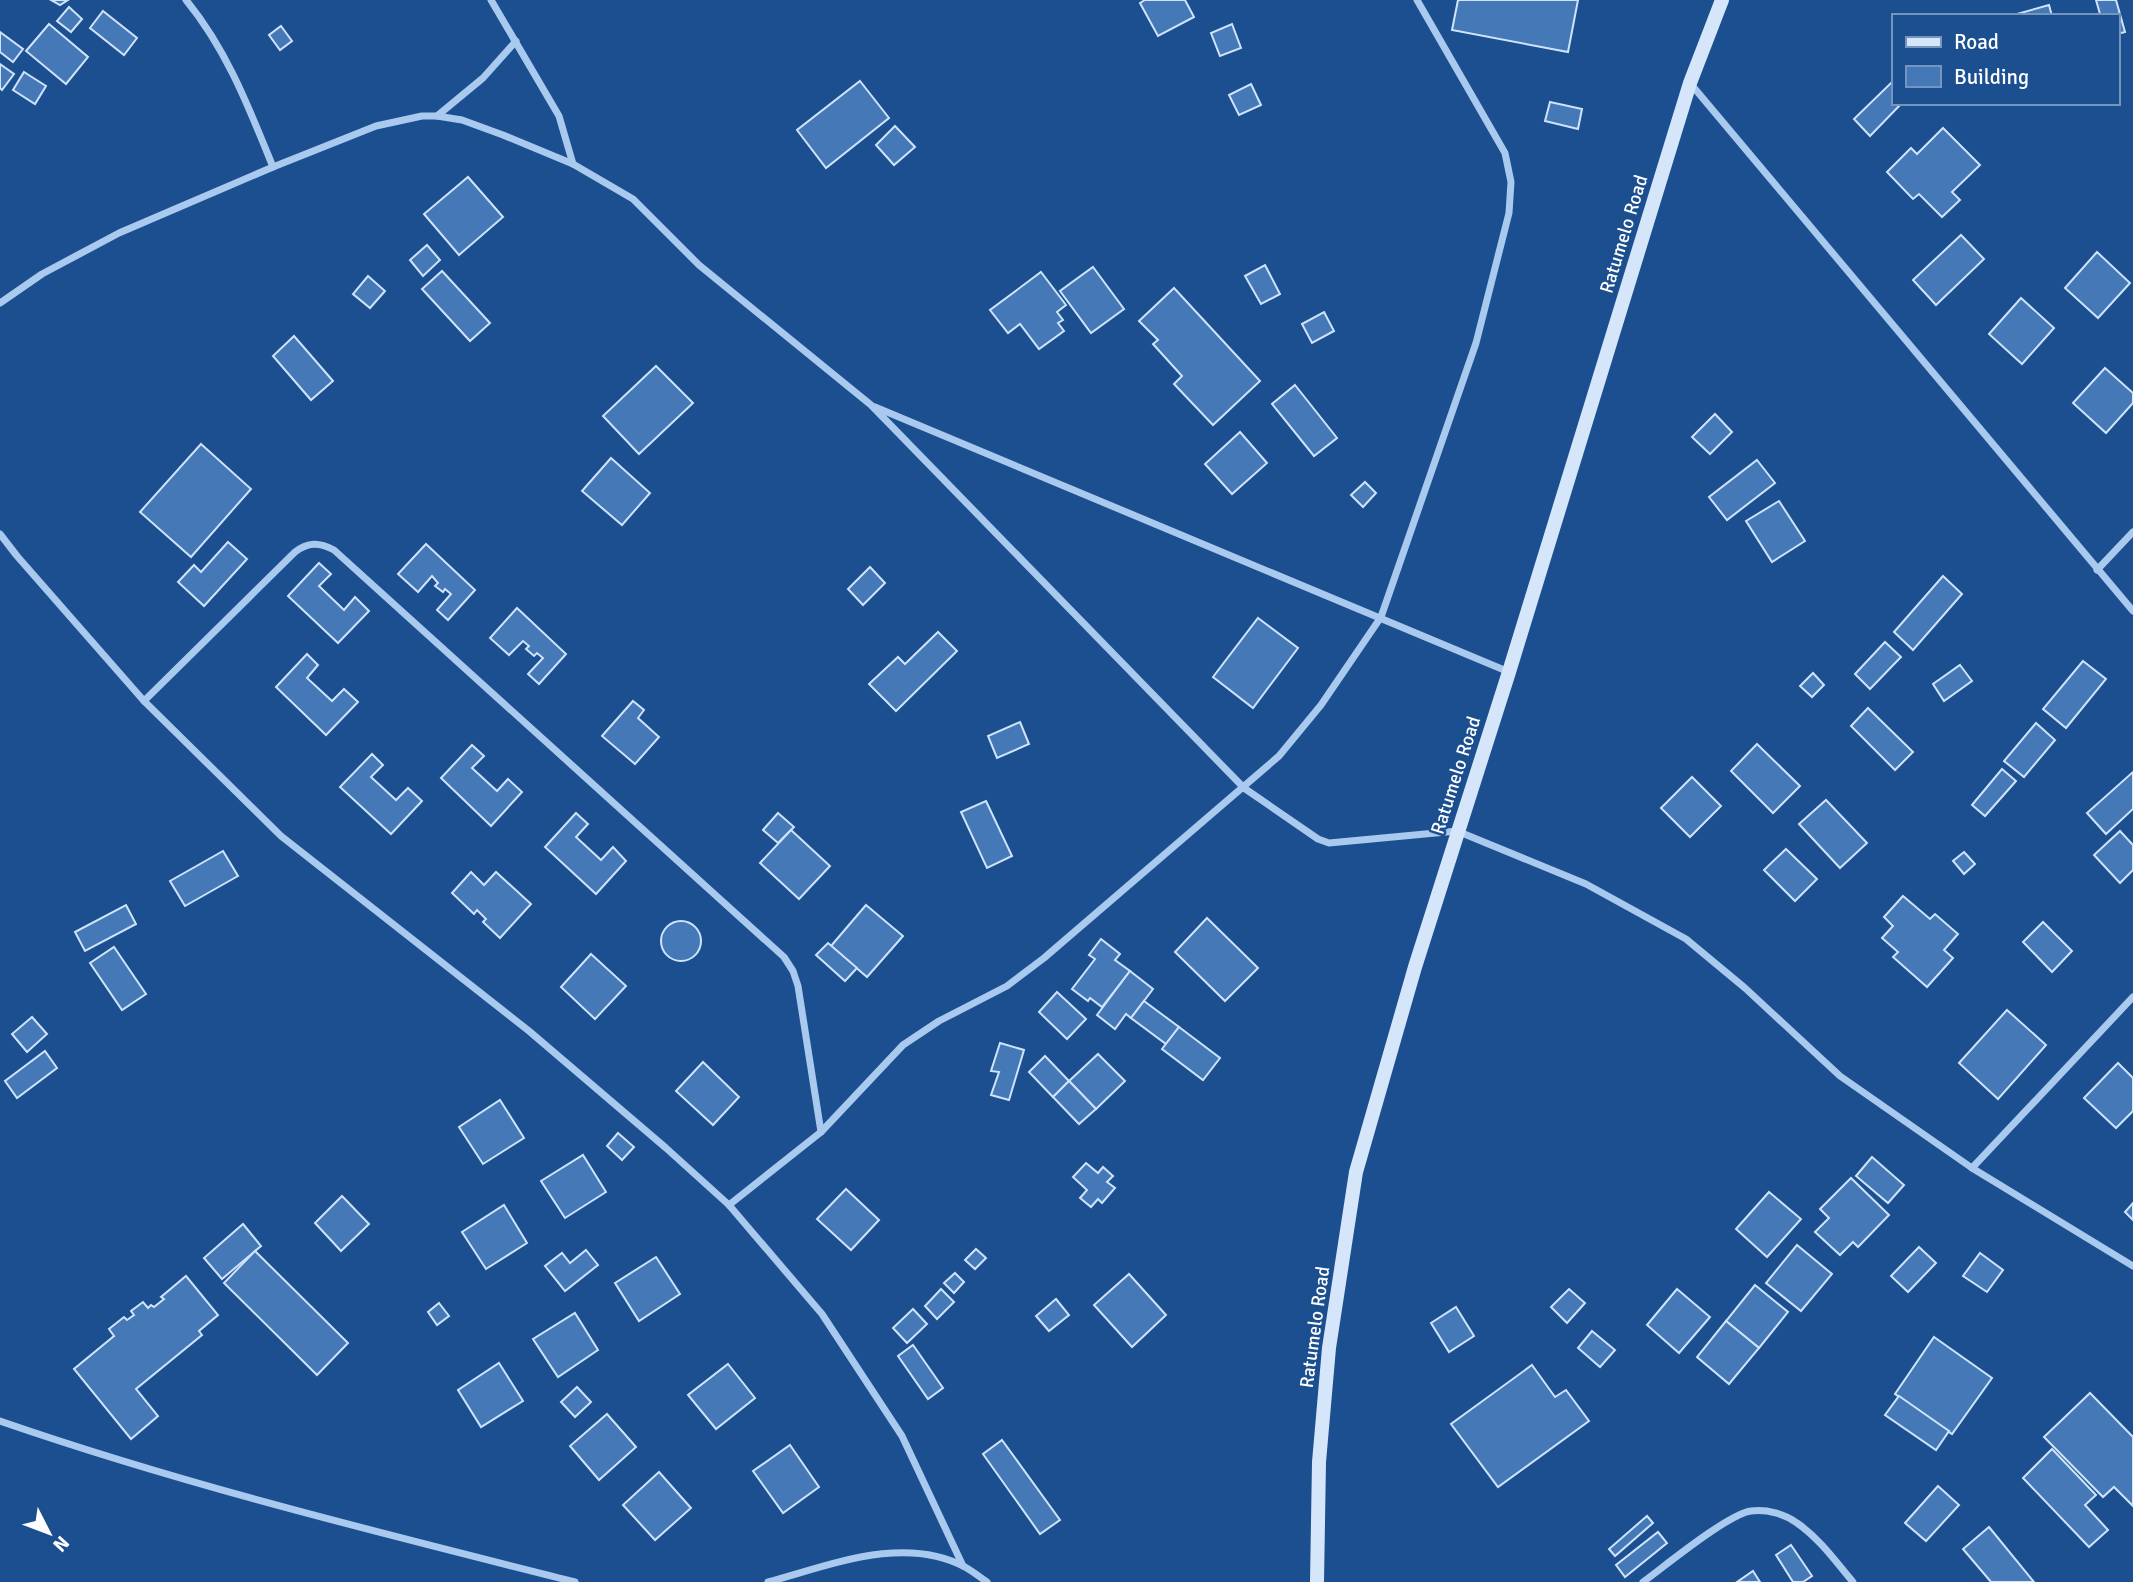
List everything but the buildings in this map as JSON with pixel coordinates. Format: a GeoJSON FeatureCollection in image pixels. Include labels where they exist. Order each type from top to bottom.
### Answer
{"type":"FeatureCollection","features":[{"type":"Feature","properties":{"kind":"street"},"geometry":{"type":"LineString","coordinates":[[186,0],[208,27],[233,73],[273,167]]}},
{"type":"Feature","properties":{"kind":"street"},"geometry":{"type":"LineString","coordinates":[[491,0],[559,116],[573,164]]}},
{"type":"Feature","properties":{"kind":"street"},"geometry":{"type":"LineString","coordinates":[[729,1205],[821,1132],[903,1045],[939,1021],[997,992],[1016,979],[1279,757],[1321,705],[1381,617],[1476,342],[1509,213],[1511,182],[1505,153],[1417,0]]}},
{"type":"Feature","properties":{"kind":"street","name":"Ratumelo Road"},"geometry":{"type":"LineString","coordinates":[[1317,1582],[1319,1462],[1327,1373],[1356,1172],[1415,967],[1509,672],[1690,83],[1722,0]]}},
{"type":"Feature","properties":{"kind":"street"},"geometry":{"type":"LineString","coordinates":[[437,116],[483,78],[516,41]]}},
{"type":"Feature","properties":{"kind":"street"},"geometry":{"type":"LineString","coordinates":[[1690,83],[2133,611]]}},
{"type":"Feature","properties":{"kind":"street"},"geometry":{"type":"LineString","coordinates":[[0,303],[42,274],[119,233],[376,126],[422,116],[462,120],[573,164],[633,200],[699,265],[871,405],[1244,788],[1318,839],[1329,842],[1457,831],[1586,884],[1686,939],[1745,988],[1840,1076],[1972,1168],[2133,1266]]}},
{"type":"Feature","properties":{"kind":"street"},"geometry":{"type":"LineString","coordinates":[[871,405],[1509,672]]}},
{"type":"Feature","properties":{"kind":"street"},"geometry":{"type":"LineString","coordinates":[[2097,570],[2133,532]]}},
{"type":"Feature","properties":{"kind":"street"},"geometry":{"type":"LineString","coordinates":[[0,534],[144,701],[281,836],[529,1031],[729,1205],[822,1314],[895,1425],[963,1566]]}},
{"type":"Feature","properties":{"kind":"street"},"geometry":{"type":"LineString","coordinates":[[144,701],[295,552],[305,545],[316,544],[334,550],[784,957],[798,986],[821,1132]]}},
{"type":"Feature","properties":{"kind":"street"},"geometry":{"type":"LineString","coordinates":[[1972,1168],[2133,998]]}},
{"type":"Feature","properties":{"kind":"street"},"geometry":{"type":"LineString","coordinates":[[0,1421],[83,1450],[287,1508],[575,1582]]}},
{"type":"Feature","properties":{"kind":"street"},"geometry":{"type":"LineString","coordinates":[[1643,1582],[1724,1523],[1750,1511],[1776,1512],[1797,1522],[1853,1582]]}},
{"type":"Feature","properties":{"kind":"street"},"geometry":{"type":"LineString","coordinates":[[768,1582],[853,1560],[897,1552],[937,1557],[963,1566],[987,1582]]}}]}
